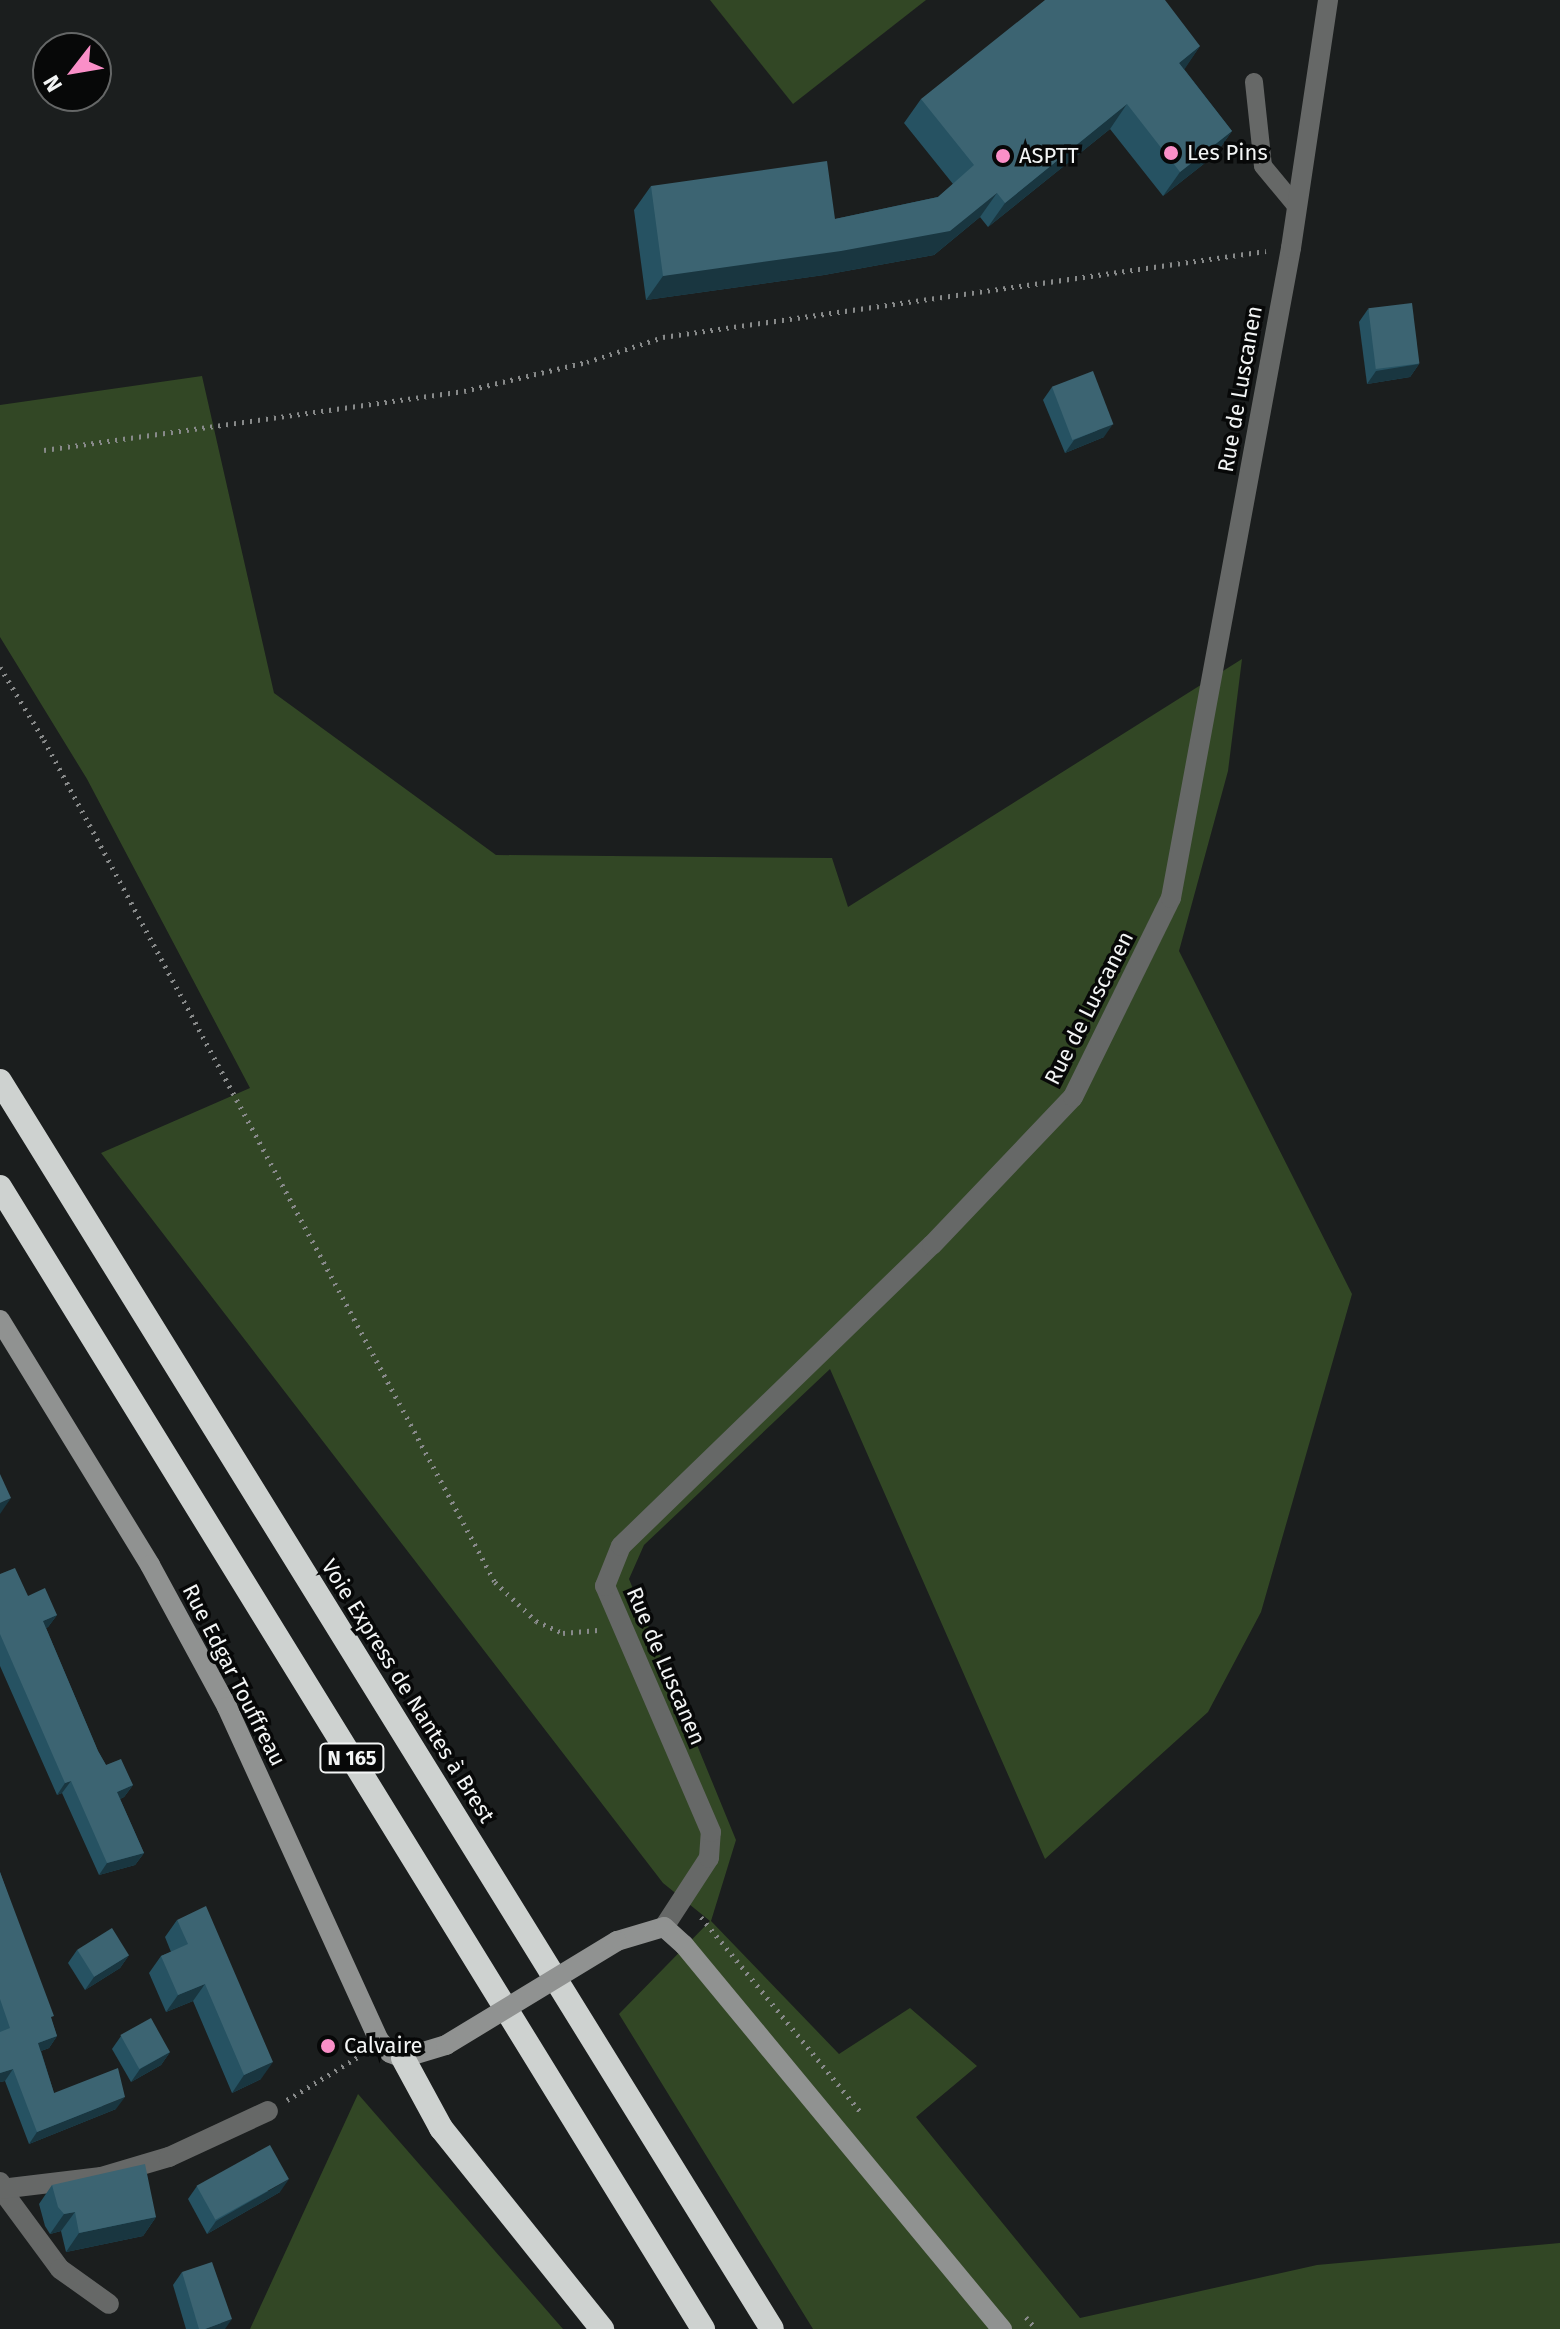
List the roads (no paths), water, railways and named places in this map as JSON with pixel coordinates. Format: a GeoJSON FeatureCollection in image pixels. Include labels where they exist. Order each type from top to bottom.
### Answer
{"type":"FeatureCollection","features":[{"type":"Feature","properties":{"kind":"highway","name":"Voie Express de Nantes à Brest"},"geometry":{"type":"LineString","coordinates":[[0,1081],[772,2329]]}},
{"type":"Feature","properties":{"kind":"highway","name":"N 165"},"geometry":{"type":"LineString","coordinates":[[0,1187],[703,2329]]}},
{"type":"Feature","properties":{"kind":"highway"},"geometry":{"type":"LineString","coordinates":[[393,2052],[441,2128],[602,2329]]}},
{"type":"Feature","properties":{"kind":"street","name":"Rue de Luscanen"},"geometry":{"type":"LineString","coordinates":[[664,1927],[709,1858],[711,1832],[605,1586],[621,1546],[932,1245],[1073,1097],[1164,912],[1174,882],[1291,248],[1328,0]]}},
{"type":"Feature","properties":{"kind":"street","name":"Rue Edgar Touffreau"},"geometry":{"type":"LineString","coordinates":[[0,1320],[150,1565],[227,1707],[393,2052]]}},
{"type":"Feature","properties":{"kind":"street"},"geometry":{"type":"LineString","coordinates":[[393,2052],[446,2045],[617,1941],[664,1927],[693,1955],[1002,2329]]}},
{"type":"Feature","properties":{"kind":"street"},"geometry":{"type":"LineString","coordinates":[[0,2189],[101,2177],[155,2161],[268,2111]]}},
{"type":"Feature","properties":{"kind":"street"},"geometry":{"type":"LineString","coordinates":[[0,2182],[0,2189],[60,2269],[109,2304]]}},
{"type":"Feature","properties":{"kind":"lane"},"geometry":{"type":"LineString","coordinates":[[1254,82],[1263,166],[1297,207]]}},
{"type":"Feature","properties":{"kind":"place","name":"Les Pins"},"geometry":{"type":"Point","coordinates":[1171,153]}},
{"type":"Feature","properties":{"kind":"place","name":"ASPTT"},"geometry":{"type":"Point","coordinates":[1003,156]}},
{"type":"Feature","properties":{"kind":"place","name":"Calvaire"},"geometry":{"type":"Point","coordinates":[328,2046]}}]}
